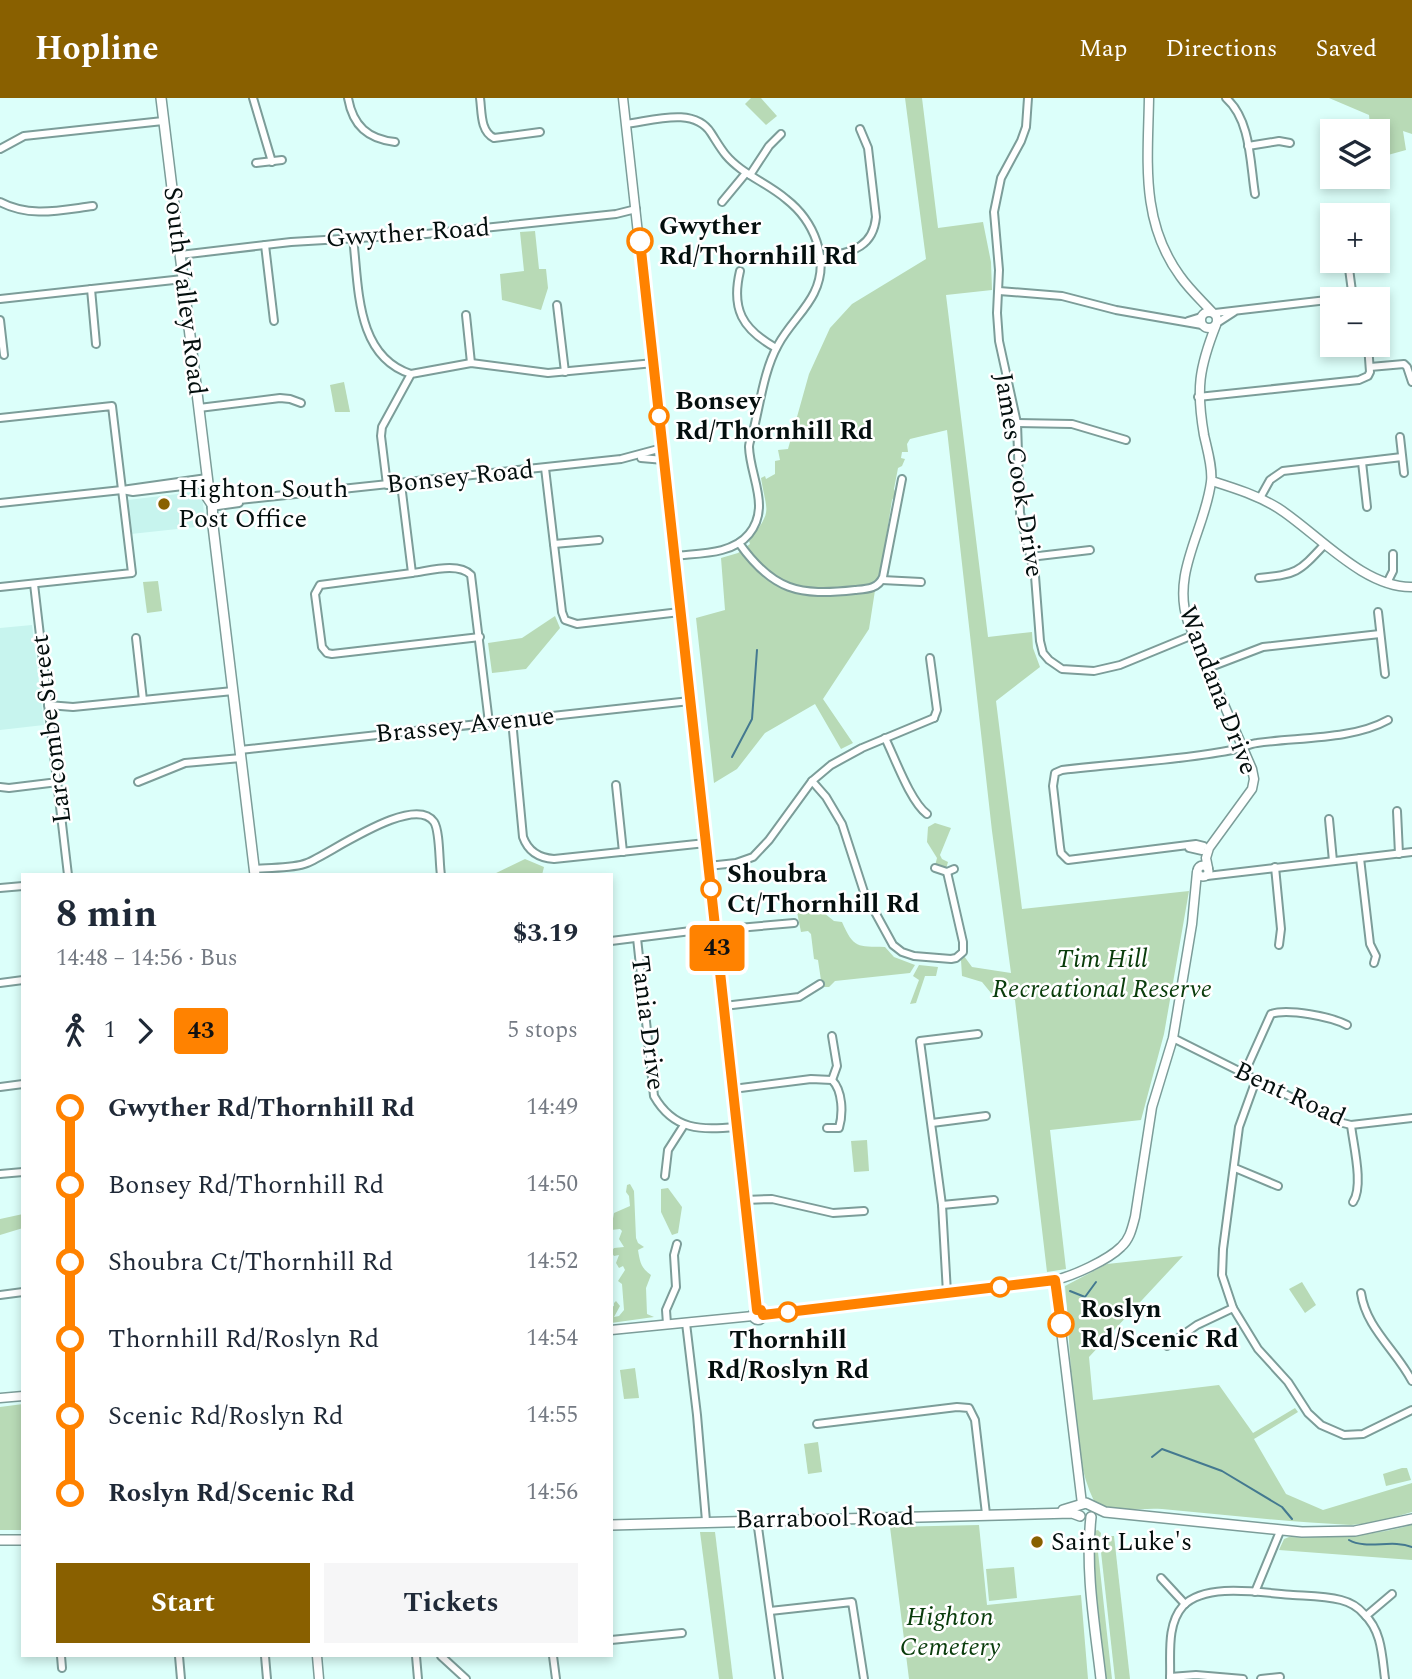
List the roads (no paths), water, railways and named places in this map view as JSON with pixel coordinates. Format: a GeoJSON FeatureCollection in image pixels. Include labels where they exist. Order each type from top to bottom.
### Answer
{"type":"FeatureCollection","features":[{"type":"Feature","properties":{"kind":"main road","name":"South Valley Road"},"geometry":{"type":"LineString","coordinates":[[161,98],[207,480],[212,493],[211,505],[254,872]]}},
{"type":"Feature","properties":{"kind":"main road","name":"Barrabool Road"},"geometry":{"type":"LineString","coordinates":[[1040,1513],[1086,1504],[1104,1512],[1302,1532],[1355,1531],[1412,1519]]}},
{"type":"Feature","properties":{"kind":"main road"},"geometry":{"type":"LineString","coordinates":[[1086,1504],[1094,1510],[1086,1517],[1078,1513],[1086,1504]]}},
{"type":"Feature","properties":{"kind":"main road","name":"Barrabool Road"},"geometry":{"type":"LineString","coordinates":[[613,1525],[1040,1513],[1072,1513],[1086,1517],[1104,1512]]}},
{"type":"Feature","properties":{"kind":"main road"},"geometry":{"type":"LineString","coordinates":[[1086,1517],[1101,1679]]}},
{"type":"Feature","properties":{"kind":"main road"},"geometry":{"type":"LineString","coordinates":[[0,1540],[21,1540]]}},
{"type":"Feature","properties":{"kind":"street"},"geometry":{"type":"LineString","coordinates":[[253,98],[272,162]]}},
{"type":"Feature","properties":{"kind":"street"},"geometry":{"type":"LineString","coordinates":[[348,98],[354,116],[367,133],[377,140],[395,142]]}},
{"type":"Feature","properties":{"kind":"street"},"geometry":{"type":"LineString","coordinates":[[481,98],[484,126],[489,135],[495,138],[540,132]]}},
{"type":"Feature","properties":{"kind":"street"},"geometry":{"type":"LineString","coordinates":[[623,98],[758,1313]]}},
{"type":"Feature","properties":{"kind":"street","name":"James Cook Drive"},"geometry":{"type":"LineString","coordinates":[[1028,98],[1026,127],[1001,178],[994,204],[999,341],[1017,423],[1020,513],[1036,584],[1043,653],[1062,669],[1082,672],[1120,665],[1193,635]]}},
{"type":"Feature","properties":{"kind":"street","name":"Wandana Drive"},"geometry":{"type":"LineString","coordinates":[[1149,98],[1147,184],[1156,229],[1170,260],[1193,293],[1213,313]]}},
{"type":"Feature","properties":{"kind":"street"},"geometry":{"type":"LineString","coordinates":[[1226,98],[1239,115],[1248,146],[1255,194]]}},
{"type":"Feature","properties":{"kind":"street"},"geometry":{"type":"LineString","coordinates":[[626,124],[685,117],[697,121],[709,130],[724,155],[797,209],[809,224],[820,259],[819,282],[813,296],[790,324],[776,348],[749,447],[758,491],[759,512],[753,528],[739,543],[724,550],[674,556]]}},
{"type":"Feature","properties":{"kind":"street"},"geometry":{"type":"LineString","coordinates":[[0,149],[24,136],[163,121]]}},
{"type":"Feature","properties":{"kind":"street"},"geometry":{"type":"LineString","coordinates":[[820,259],[857,249],[869,240],[876,227],[868,148],[860,129]]}},
{"type":"Feature","properties":{"kind":"street"},"geometry":{"type":"LineString","coordinates":[[722,202],[781,134]]}},
{"type":"Feature","properties":{"kind":"street"},"geometry":{"type":"LineString","coordinates":[[1248,146],[1279,141],[1290,143]]}},
{"type":"Feature","properties":{"kind":"street"},"geometry":{"type":"LineString","coordinates":[[256,163],[282,160]]}},
{"type":"Feature","properties":{"kind":"street"},"geometry":{"type":"LineString","coordinates":[[0,202],[32,212],[93,206]]}},
{"type":"Feature","properties":{"kind":"street","name":"Gwyther Road"},"geometry":{"type":"LineString","coordinates":[[180,255],[265,245],[426,234],[615,214],[636,209]]}},
{"type":"Feature","properties":{"kind":"street"},"geometry":{"type":"LineString","coordinates":[[353,238],[367,331],[383,358],[403,372],[411,374],[471,363],[548,373],[654,363]]}},
{"type":"Feature","properties":{"kind":"street"},"geometry":{"type":"LineString","coordinates":[[265,245],[274,321]]}},
{"type":"Feature","properties":{"kind":"street"},"geometry":{"type":"LineString","coordinates":[[740,271],[737,295],[744,324],[776,348]]}},
{"type":"Feature","properties":{"kind":"street"},"geometry":{"type":"LineString","coordinates":[[0,299],[183,279]]}},
{"type":"Feature","properties":{"kind":"street"},"geometry":{"type":"LineString","coordinates":[[91,289],[96,344]]}},
{"type":"Feature","properties":{"kind":"street"},"geometry":{"type":"LineString","coordinates":[[999,290],[1062,296],[1116,310],[1186,321],[1203,321],[1213,313],[1239,309],[1320,301]]}},
{"type":"Feature","properties":{"kind":"street","name":"Wandana Drive"},"geometry":{"type":"LineString","coordinates":[[1193,293],[1203,321],[1208,347]]}},
{"type":"Feature","properties":{"kind":"street"},"geometry":{"type":"LineString","coordinates":[[557,305],[565,372]]}},
{"type":"Feature","properties":{"kind":"street"},"geometry":{"type":"LineString","coordinates":[[1203,321],[1209,329],[1239,309]]}},
{"type":"Feature","properties":{"kind":"street"},"geometry":{"type":"LineString","coordinates":[[1213,313],[1217,324]]}},
{"type":"Feature","properties":{"kind":"street"},"geometry":{"type":"LineString","coordinates":[[466,315],[471,363]]}},
{"type":"Feature","properties":{"kind":"street"},"geometry":{"type":"LineString","coordinates":[[0,320],[4,355]]}},
{"type":"Feature","properties":{"kind":"street","name":"Wandana Drive"},"geometry":{"type":"LineString","coordinates":[[1205,849],[1249,795],[1254,784],[1253,774],[1184,610],[1183,584],[1212,481],[1198,397],[1199,380],[1217,324]]}},
{"type":"Feature","properties":{"kind":"street"},"geometry":{"type":"LineString","coordinates":[[1198,397],[1359,380],[1368,376],[1369,357]]}},
{"type":"Feature","properties":{"kind":"street"},"geometry":{"type":"LineString","coordinates":[[1370,367],[1404,364],[1412,382]]}},
{"type":"Feature","properties":{"kind":"street"},"geometry":{"type":"LineString","coordinates":[[387,485],[382,427],[411,374]]}},
{"type":"Feature","properties":{"kind":"street"},"geometry":{"type":"LineString","coordinates":[[199,408],[279,398],[301,403]]}},
{"type":"Feature","properties":{"kind":"street"},"geometry":{"type":"LineString","coordinates":[[0,418],[112,406],[132,573],[0,587]]}},
{"type":"Feature","properties":{"kind":"street"},"geometry":{"type":"LineString","coordinates":[[1017,423],[1072,425],[1098,430],[1126,440]]}},
{"type":"Feature","properties":{"kind":"street"},"geometry":{"type":"LineString","coordinates":[[1400,437],[1404,473]]}},
{"type":"Feature","properties":{"kind":"street","name":"Bonsey Road"},"geometry":{"type":"LineString","coordinates":[[621,459],[662,448]]}},
{"type":"Feature","properties":{"kind":"street"},"geometry":{"type":"LineString","coordinates":[[1260,498],[1270,480],[1283,471],[1402,457]]}},
{"type":"Feature","properties":{"kind":"street","name":"Bonsey Road"},"geometry":{"type":"LineString","coordinates":[[211,505],[621,459],[664,460]]}},
{"type":"Feature","properties":{"kind":"street"},"geometry":{"type":"LineString","coordinates":[[1363,462],[1367,507]]}},
{"type":"Feature","properties":{"kind":"street"},"geometry":{"type":"LineString","coordinates":[[545,468],[562,612],[567,622],[577,624],[680,612]]}},
{"type":"Feature","properties":{"kind":"street"},"geometry":{"type":"LineString","coordinates":[[739,543],[765,573],[785,586],[817,593],[869,588],[882,580],[902,479]]}},
{"type":"Feature","properties":{"kind":"street"},"geometry":{"type":"LineString","coordinates":[[0,503],[122,490],[133,492],[207,480]]}},
{"type":"Feature","properties":{"kind":"street"},"geometry":{"type":"LineString","coordinates":[[1212,481],[1260,498],[1292,517],[1324,545],[1387,583],[1398,587],[1412,587]]}},
{"type":"Feature","properties":{"kind":"street"},"geometry":{"type":"LineString","coordinates":[[401,484],[412,573]]}},
{"type":"Feature","properties":{"kind":"street"},"geometry":{"type":"LineString","coordinates":[[554,544],[599,540]]}},
{"type":"Feature","properties":{"kind":"street"},"geometry":{"type":"LineString","coordinates":[[1259,578],[1299,571],[1324,545]]}},
{"type":"Feature","properties":{"kind":"street"},"geometry":{"type":"LineString","coordinates":[[1030,557],[1090,550]]}},
{"type":"Feature","properties":{"kind":"street"},"geometry":{"type":"LineString","coordinates":[[1387,583],[1393,571],[1393,554]]}},
{"type":"Feature","properties":{"kind":"street"},"geometry":{"type":"LineString","coordinates":[[480,636],[332,654],[324,650],[315,594],[320,584],[452,568],[467,571],[473,581],[480,636],[489,723]]}},
{"type":"Feature","properties":{"kind":"street"},"geometry":{"type":"LineString","coordinates":[[882,580],[921,582]]}},
{"type":"Feature","properties":{"kind":"street","name":"Larcombe Street"},"geometry":{"type":"LineString","coordinates":[[34,584],[68,873]]}},
{"type":"Feature","properties":{"kind":"street"},"geometry":{"type":"LineString","coordinates":[[1378,612],[1385,674]]}},
{"type":"Feature","properties":{"kind":"street"},"geometry":{"type":"LineString","coordinates":[[1208,668],[1262,647],[1380,634]]}},
{"type":"Feature","properties":{"kind":"street"},"geometry":{"type":"LineString","coordinates":[[136,638],[143,700]]}},
{"type":"Feature","properties":{"kind":"street"},"geometry":{"type":"LineString","coordinates":[[708,866],[736,863],[753,857],[769,840],[812,781],[831,765],[885,738],[937,720],[930,658]]}},
{"type":"Feature","properties":{"kind":"street"},"geometry":{"type":"LineString","coordinates":[[48,705],[73,706],[233,691]]}},
{"type":"Feature","properties":{"kind":"street","name":"Brassey Avenue"},"geometry":{"type":"LineString","coordinates":[[138,782],[185,763],[240,754],[690,701]]}},
{"type":"Feature","properties":{"kind":"street"},"geometry":{"type":"LineString","coordinates":[[49,714],[73,706]]}},
{"type":"Feature","properties":{"kind":"street"},"geometry":{"type":"LineString","coordinates":[[512,720],[523,837],[529,848],[539,856],[554,859],[706,843]]}},
{"type":"Feature","properties":{"kind":"street"},"geometry":{"type":"LineString","coordinates":[[613,1330],[1055,1280],[1112,1254],[1122,1246],[1131,1232],[1152,1107],[1173,1038],[1192,924],[1204,871],[1205,849],[1180,848],[1068,860],[1061,853],[1060,847],[1055,773],[1233,750],[1256,743],[1354,732],[1388,720]]}},
{"type":"Feature","properties":{"kind":"street"},"geometry":{"type":"LineString","coordinates":[[885,738],[913,795],[928,814]]}},
{"type":"Feature","properties":{"kind":"street"},"geometry":{"type":"LineString","coordinates":[[812,781],[826,797],[842,824],[864,892],[893,944],[902,952],[914,956],[956,958],[962,952],[963,942],[951,871],[935,868]]}},
{"type":"Feature","properties":{"kind":"street"},"geometry":{"type":"LineString","coordinates":[[0,787],[58,782]]}},
{"type":"Feature","properties":{"kind":"street"},"geometry":{"type":"LineString","coordinates":[[616,785],[623,852]]}},
{"type":"Feature","properties":{"kind":"street"},"geometry":{"type":"LineString","coordinates":[[1397,811],[1399,853]]}},
{"type":"Feature","properties":{"kind":"street"},"geometry":{"type":"LineString","coordinates":[[254,872],[307,863],[387,820],[417,815],[431,818],[436,828],[441,873]]}},
{"type":"Feature","properties":{"kind":"street"},"geometry":{"type":"LineString","coordinates":[[1329,820],[1333,861]]}},
{"type":"Feature","properties":{"kind":"street"},"geometry":{"type":"LineString","coordinates":[[1204,871],[1228,872],[1412,852]]}},
{"type":"Feature","properties":{"kind":"street"},"geometry":{"type":"LineString","coordinates":[[1360,858],[1370,944],[1378,957]]}},
{"type":"Feature","properties":{"kind":"street"},"geometry":{"type":"LineString","coordinates":[[1275,867],[1281,929],[1279,945]]}},
{"type":"Feature","properties":{"kind":"street"},"geometry":{"type":"LineString","coordinates":[[0,888],[21,886]]}},
{"type":"Feature","properties":{"kind":"street"},"geometry":{"type":"LineString","coordinates":[[613,941],[794,923]]}},
{"type":"Feature","properties":{"kind":"street","name":"Tania Drive"},"geometry":{"type":"LineString","coordinates":[[637,938],[654,1096],[667,1114],[684,1125],[711,1129],[737,1127]]}},
{"type":"Feature","properties":{"kind":"street"},"geometry":{"type":"LineString","coordinates":[[0,983],[21,980]]}},
{"type":"Feature","properties":{"kind":"street"},"geometry":{"type":"LineString","coordinates":[[723,1006],[794,999],[820,984]]}},
{"type":"Feature","properties":{"kind":"street"},"geometry":{"type":"LineString","coordinates":[[1244,1074],[1271,1014],[1295,1013],[1331,1019],[1347,1025]]}},
{"type":"Feature","properties":{"kind":"street"},"geometry":{"type":"LineString","coordinates":[[947,1293],[942,1205],[919,1041],[978,1034]]}},
{"type":"Feature","properties":{"kind":"street"},"geometry":{"type":"LineString","coordinates":[[832,1036],[837,1064],[832,1080]]}},
{"type":"Feature","properties":{"kind":"street","name":"Bent Road"},"geometry":{"type":"LineString","coordinates":[[1173,1038],[1336,1121],[1351,1125],[1412,1118]]}},
{"type":"Feature","properties":{"kind":"street"},"geometry":{"type":"LineString","coordinates":[[733,1089],[809,1079],[832,1080],[837,1085],[841,1101],[841,1128],[827,1128]]}},
{"type":"Feature","properties":{"kind":"street"},"geometry":{"type":"LineString","coordinates":[[1256,1080],[1239,1127],[1222,1263],[1225,1286],[1233,1308],[1258,1349],[1288,1382],[1308,1413],[1321,1425],[1343,1435],[1363,1434],[1412,1410]]}},
{"type":"Feature","properties":{"kind":"street"},"geometry":{"type":"LineString","coordinates":[[0,1087],[21,1084]]}},
{"type":"Feature","properties":{"kind":"street"},"geometry":{"type":"LineString","coordinates":[[932,1122],[986,1116]]}},
{"type":"Feature","properties":{"kind":"street"},"geometry":{"type":"LineString","coordinates":[[665,1176],[668,1150],[684,1125]]}},
{"type":"Feature","properties":{"kind":"street"},"geometry":{"type":"LineString","coordinates":[[1351,1125],[1358,1184],[1353,1202]]}},
{"type":"Feature","properties":{"kind":"street"},"geometry":{"type":"LineString","coordinates":[[1235,1168],[1278,1186]]}},
{"type":"Feature","properties":{"kind":"street"},"geometry":{"type":"LineString","coordinates":[[0,1174],[21,1172]]}},
{"type":"Feature","properties":{"kind":"street"},"geometry":{"type":"LineString","coordinates":[[745,1200],[772,1199],[833,1213],[864,1211]]}},
{"type":"Feature","properties":{"kind":"street"},"geometry":{"type":"LineString","coordinates":[[942,1205],[994,1200]]}},
{"type":"Feature","properties":{"kind":"street"},"geometry":{"type":"LineString","coordinates":[[667,1324],[666,1310],[676,1287],[674,1255],[677,1244]]}},
{"type":"Feature","properties":{"kind":"street"},"geometry":{"type":"LineString","coordinates":[[1055,1280],[1079,1484],[1086,1504]]}},
{"type":"Feature","properties":{"kind":"street"},"geometry":{"type":"LineString","coordinates":[[0,1295],[21,1292]]}},
{"type":"Feature","properties":{"kind":"street"},"geometry":{"type":"LineString","coordinates":[[1361,1293],[1368,1319],[1395,1353],[1412,1381]]}},
{"type":"Feature","properties":{"kind":"street"},"geometry":{"type":"LineString","coordinates":[[1167,1346],[1197,1325],[1233,1308]]}},
{"type":"Feature","properties":{"kind":"street"},"geometry":{"type":"LineString","coordinates":[[685,1323],[697,1415],[706,1521]]}},
{"type":"Feature","properties":{"kind":"street"},"geometry":{"type":"LineString","coordinates":[[0,1398],[21,1396]]}},
{"type":"Feature","properties":{"kind":"street"},"geometry":{"type":"LineString","coordinates":[[817,1424],[960,1406],[969,1408],[975,1417],[986,1514]]}},
{"type":"Feature","properties":{"kind":"street"},"geometry":{"type":"LineString","coordinates":[[757,1520],[779,1679]]}},
{"type":"Feature","properties":{"kind":"street"},"geometry":{"type":"LineString","coordinates":[[1255,1592],[1281,1529]]}},
{"type":"Feature","properties":{"kind":"street"},"geometry":{"type":"LineString","coordinates":[[1161,1578],[1185,1604]]}},
{"type":"Feature","properties":{"kind":"street"},"geometry":{"type":"LineString","coordinates":[[1244,1679],[1196,1675],[1170,1678],[1174,1621],[1185,1604],[1195,1597],[1208,1593],[1255,1592],[1342,1600],[1366,1615],[1378,1637],[1385,1679]]}},
{"type":"Feature","properties":{"kind":"street"},"geometry":{"type":"LineString","coordinates":[[1366,1615],[1392,1594]]}},
{"type":"Feature","properties":{"kind":"street"},"geometry":{"type":"LineString","coordinates":[[770,1611],[852,1602],[864,1679]]}},
{"type":"Feature","properties":{"kind":"street"},"geometry":{"type":"LineString","coordinates":[[613,1640],[682,1633]]}},
{"type":"Feature","properties":{"kind":"street"},"geometry":{"type":"LineString","coordinates":[[61,1657],[62,1668]]}},
{"type":"Feature","properties":{"kind":"street"},"geometry":{"type":"LineString","coordinates":[[179,1657],[181,1679]]}},
{"type":"Feature","properties":{"kind":"street"},"geometry":{"type":"LineString","coordinates":[[265,1657],[267,1679]]}},
{"type":"Feature","properties":{"kind":"street"},"geometry":{"type":"LineString","coordinates":[[317,1657],[319,1679]]}},
{"type":"Feature","properties":{"kind":"street"},"geometry":{"type":"LineString","coordinates":[[416,1657],[418,1679]]}},
{"type":"Feature","properties":{"kind":"street"},"geometry":{"type":"LineString","coordinates":[[442,1657],[466,1679]]}},
{"type":"Feature","properties":{"kind":"street"},"geometry":{"type":"LineString","coordinates":[[553,1657],[556,1679]]}},
{"type":"Feature","properties":{"kind":"street"},"geometry":{"type":"LineString","coordinates":[[1261,1679],[1280,1677]]}},
{"type":"Feature","properties":{"kind":"waterway"},"geometry":{"type":"LineString","coordinates":[[732,757],[752,719],[757,650]]}},
{"type":"Feature","properties":{"kind":"waterway"},"geometry":{"type":"LineString","coordinates":[[1070,1291],[1085,1297],[1096,1282]]}},
{"type":"Feature","properties":{"kind":"waterway"},"geometry":{"type":"LineString","coordinates":[[1152,1457],[1162,1449],[1222,1471],[1282,1507],[1292,1519]]}},
{"type":"Feature","properties":{"kind":"waterway"},"geometry":{"type":"LineString","coordinates":[[1349,1540],[1363,1544],[1412,1547]]}},
{"type":"Feature","properties":{"kind":"place","name":"Gwyther Rd/Thornhill Rd"},"geometry":{"type":"Point","coordinates":[640,241]}},
{"type":"Feature","properties":{"kind":"place","name":"Bonsey Rd/Thornhill Rd"},"geometry":{"type":"Point","coordinates":[659,416]}},
{"type":"Feature","properties":{"kind":"place","name":"Highton South Post Office"},"geometry":{"type":"Point","coordinates":[164,504]}},
{"type":"Feature","properties":{"kind":"place","name":"Shoubra Ct/Thornhill Rd"},"geometry":{"type":"Point","coordinates":[711,889]}},
{"type":"Feature","properties":{"kind":"place","name":"Thornhill Rd/Roslyn Rd"},"geometry":{"type":"Point","coordinates":[788,1312]}},
{"type":"Feature","properties":{"kind":"place","name":"Roslyn Rd/Scenic Rd"},"geometry":{"type":"Point","coordinates":[1061,1324]}},
{"type":"Feature","properties":{"kind":"place","name":"Saint Luke's"},"geometry":{"type":"Point","coordinates":[1037,1542]}},
{"type":"Feature","properties":{"kind":"park label","name":"Tim Hill Recreational Reserve"},"geometry":{"type":"Point","coordinates":[1102,974]}},
{"type":"Feature","properties":{"kind":"park label","name":"Highton Cemetery"},"geometry":{"type":"Point","coordinates":[950,1632]}}]}
